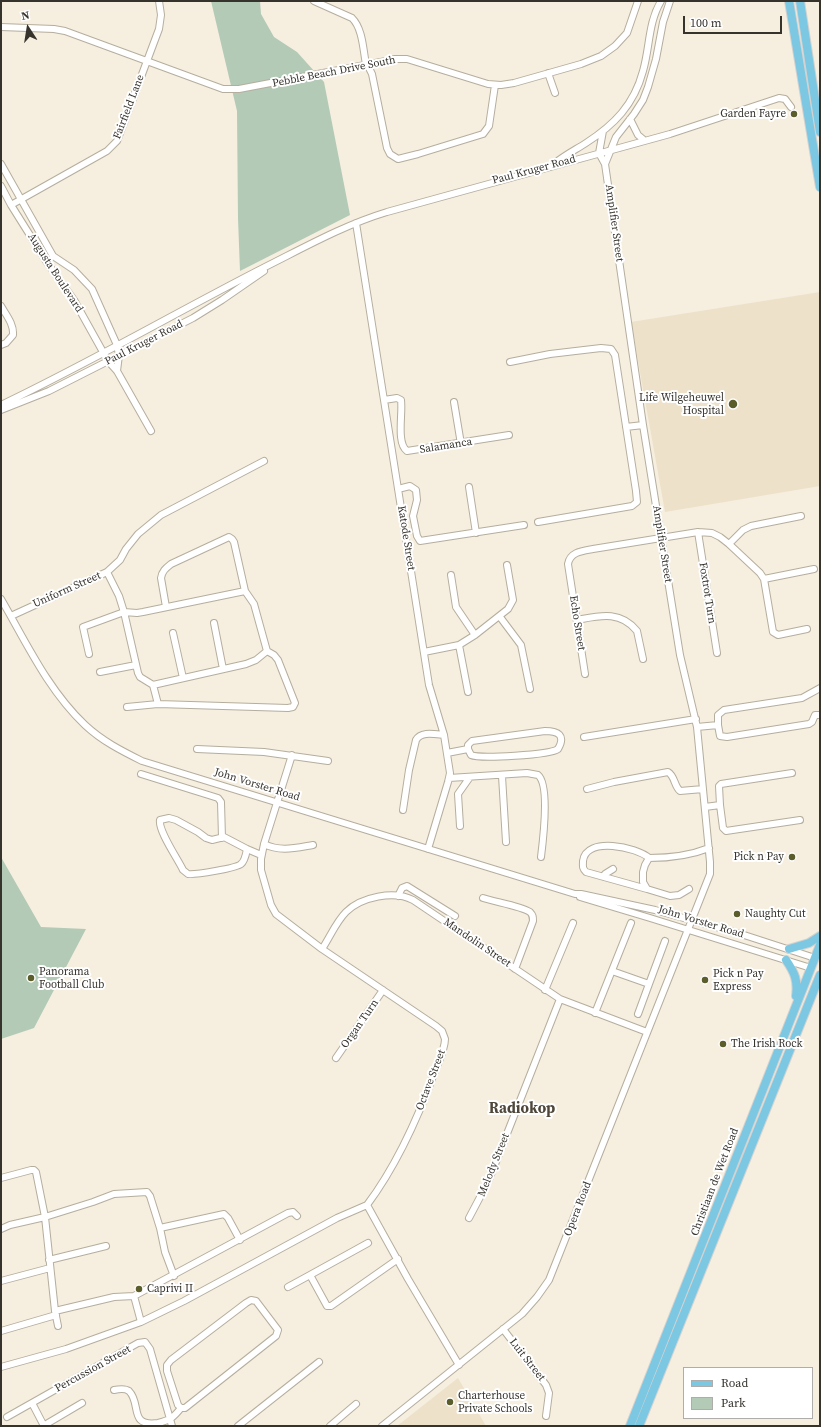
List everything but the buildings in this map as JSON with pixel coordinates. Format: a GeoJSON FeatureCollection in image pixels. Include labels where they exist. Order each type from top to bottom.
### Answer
{"type":"FeatureCollection","features":[{"type":"Feature","properties":{"kind":"main road"},"geometry":{"type":"LineString","coordinates":[[788,1],[820,187]]}},
{"type":"Feature","properties":{"kind":"main road"},"geometry":{"type":"LineString","coordinates":[[800,3],[820,132]]}},
{"type":"Feature","properties":{"kind":"main road"},"geometry":{"type":"LineString","coordinates":[[789,949],[809,943],[820,936]]}},
{"type":"Feature","properties":{"kind":"main road","name":"Christiaan de Wet Road"},"geometry":{"type":"LineString","coordinates":[[630,1426],[811,968],[818,958],[820,945]]}},
{"type":"Feature","properties":{"kind":"main road"},"geometry":{"type":"LineString","coordinates":[[786,960],[794,972],[798,986],[795,1009]]}},
{"type":"Feature","properties":{"kind":"main road","name":"John Vorster Road"},"geometry":{"type":"LineString","coordinates":[[811,968],[820,971]]}},
{"type":"Feature","properties":{"kind":"main road","name":"Christiaan de Wet Road"},"geometry":{"type":"LineString","coordinates":[[639,1426],[820,975]]}},
{"type":"Feature","properties":{"kind":"main road"},"geometry":{"type":"LineString","coordinates":[[811,998],[820,992]]}},
{"type":"Feature","properties":{"kind":"street","name":"Fairfield Lane"},"geometry":{"type":"LineString","coordinates":[[11,205],[107,151],[120,137],[160,24],[161,15],[159,1]]}},
{"type":"Feature","properties":{"kind":"street"},"geometry":{"type":"LineString","coordinates":[[314,1],[352,18],[356,22],[360,31],[366,64],[370,68],[372,74],[387,148],[390,154],[398,159],[483,134],[489,126],[495,85]]}},
{"type":"Feature","properties":{"kind":"street","name":"Pebble Beach Drive South"},"geometry":{"type":"LineString","coordinates":[[1,26],[54,29],[84,38],[223,89],[233,90],[395,59],[407,60],[495,85],[514,83],[595,59],[609,52],[627,32],[638,1]]}},
{"type":"Feature","properties":{"kind":"street"},"geometry":{"type":"LineString","coordinates":[[554,164],[568,153],[585,144],[603,131],[618,118],[628,106],[643,71],[651,23],[661,1]]}},
{"type":"Feature","properties":{"kind":"street"},"geometry":{"type":"LineString","coordinates":[[605,164],[616,137],[630,119],[648,87],[656,58],[661,29],[670,1]]}},
{"type":"Feature","properties":{"kind":"street"},"geometry":{"type":"LineString","coordinates":[[548,73],[555,93]]}},
{"type":"Feature","properties":{"kind":"street","name":"Paul Kruger Road"},"geometry":{"type":"LineString","coordinates":[[1,405],[104,353],[219,290],[356,223],[387,212],[554,164],[670,134],[779,98],[785,99],[791,107]]}},
{"type":"Feature","properties":{"kind":"street"},"geometry":{"type":"LineString","coordinates":[[630,119],[638,135],[644,140]]}},
{"type":"Feature","properties":{"kind":"street"},"geometry":{"type":"LineString","coordinates":[[599,153],[603,131]]}},
{"type":"Feature","properties":{"kind":"street","name":"Amplifier Street"},"geometry":{"type":"LineString","coordinates":[[599,153],[605,164],[643,425],[680,655],[697,727],[709,848],[710,874],[689,930]]}},
{"type":"Feature","properties":{"kind":"street","name":"Augusta Boulevard"},"geometry":{"type":"LineString","coordinates":[[1,164],[53,256],[74,270],[92,289],[117,346],[119,355],[117,371]]}},
{"type":"Feature","properties":{"kind":"street","name":"Augusta Boulevard"},"geometry":{"type":"LineString","coordinates":[[1,186],[11,205],[48,264],[74,300],[108,361],[117,371],[151,431]]}},
{"type":"Feature","properties":{"kind":"street","name":"Katode Street"},"geometry":{"type":"LineString","coordinates":[[356,223],[424,652],[431,692],[444,735],[450,767],[449,778],[428,848]]}},
{"type":"Feature","properties":{"kind":"street","name":"Paul Kruger Road"},"geometry":{"type":"LineString","coordinates":[[1,410],[49,391],[199,315],[278,260]]}},
{"type":"Feature","properties":{"kind":"street"},"geometry":{"type":"LineString","coordinates":[[1,306],[12,325],[13,331],[13,335],[1,345]]}},
{"type":"Feature","properties":{"kind":"street"},"geometry":{"type":"LineString","coordinates":[[510,362],[601,348],[611,349],[615,355],[636,491],[636,504],[632,506],[538,522]]}},
{"type":"Feature","properties":{"kind":"street","name":"Salamanca"},"geometry":{"type":"LineString","coordinates":[[384,400],[397,398],[401,400],[402,413],[400,427],[403,448],[405,451],[461,444],[509,435]]}},
{"type":"Feature","properties":{"kind":"street"},"geometry":{"type":"LineString","coordinates":[[454,402],[461,444]]}},
{"type":"Feature","properties":{"kind":"street"},"geometry":{"type":"LineString","coordinates":[[626,427],[643,425]]}},
{"type":"Feature","properties":{"kind":"street","name":"Uniform Street"},"geometry":{"type":"LineString","coordinates":[[11,616],[107,572],[120,560],[126,549],[138,534],[152,520],[227,479],[264,461]]}},
{"type":"Feature","properties":{"kind":"street"},"geometry":{"type":"LineString","coordinates":[[398,489],[410,486],[416,491],[417,500],[413,516],[419,540],[524,525]]}},
{"type":"Feature","properties":{"kind":"street"},"geometry":{"type":"LineString","coordinates":[[469,487],[476,533]]}},
{"type":"Feature","properties":{"kind":"street"},"geometry":{"type":"LineString","coordinates":[[729,544],[744,530],[751,526],[801,516]]}},
{"type":"Feature","properties":{"kind":"street"},"geometry":{"type":"LineString","coordinates":[[661,538],[698,532],[715,534],[729,544],[757,570],[764,579],[773,632],[778,635],[807,629]]}},
{"type":"Feature","properties":{"kind":"street","name":"Foxtrot Turn"},"geometry":{"type":"LineString","coordinates":[[698,532],[717,653]]}},
{"type":"Feature","properties":{"kind":"street"},"geometry":{"type":"LineString","coordinates":[[127,707],[158,704],[288,708],[293,706],[294,702],[278,660],[266,651],[254,604],[245,591],[234,542],[232,539],[229,537],[176,561],[165,569],[161,578],[166,607]]}},
{"type":"Feature","properties":{"kind":"street","name":"Echo Street"},"geometry":{"type":"LineString","coordinates":[[585,674],[568,571],[569,560],[577,553],[661,538]]}},
{"type":"Feature","properties":{"kind":"street"},"geometry":{"type":"LineString","coordinates":[[424,652],[459,645],[500,617],[512,603],[507,565]]}},
{"type":"Feature","properties":{"kind":"street"},"geometry":{"type":"LineString","coordinates":[[764,579],[814,569]]}},
{"type":"Feature","properties":{"kind":"street"},"geometry":{"type":"LineString","coordinates":[[107,572],[119,596],[140,677],[154,686],[158,704]]}},
{"type":"Feature","properties":{"kind":"street"},"geometry":{"type":"LineString","coordinates":[[451,575],[456,607],[475,635]]}},
{"type":"Feature","properties":{"kind":"street"},"geometry":{"type":"LineString","coordinates":[[89,654],[83,627],[124,612],[137,613],[245,591]]}},
{"type":"Feature","properties":{"kind":"street","name":"John Vorster Road"},"geometry":{"type":"LineString","coordinates":[[1,599],[42,670],[59,696],[85,725],[100,738],[117,749],[142,761],[576,894],[630,904],[742,934],[818,958]]}},
{"type":"Feature","properties":{"kind":"street"},"geometry":{"type":"LineString","coordinates":[[577,620],[609,615],[622,619],[637,631],[643,659]]}},
{"type":"Feature","properties":{"kind":"street"},"geometry":{"type":"LineString","coordinates":[[500,617],[521,645],[530,689]]}},
{"type":"Feature","properties":{"kind":"street"},"geometry":{"type":"LineString","coordinates":[[214,623],[224,670]]}},
{"type":"Feature","properties":{"kind":"street"},"geometry":{"type":"LineString","coordinates":[[174,633],[183,678]]}},
{"type":"Feature","properties":{"kind":"street"},"geometry":{"type":"LineString","coordinates":[[459,645],[468,692]]}},
{"type":"Feature","properties":{"kind":"street"},"geometry":{"type":"LineString","coordinates":[[154,686],[183,678],[224,670],[251,662],[266,651]]}},
{"type":"Feature","properties":{"kind":"street"},"geometry":{"type":"LineString","coordinates":[[100,672],[136,665]]}},
{"type":"Feature","properties":{"kind":"street"},"geometry":{"type":"LineString","coordinates":[[820,688],[802,698],[724,710],[718,715],[718,725],[720,736],[727,737],[809,724],[812,722],[815,715],[820,715]]}},
{"type":"Feature","properties":{"kind":"street"},"geometry":{"type":"LineString","coordinates":[[584,737],[696,719]]}},
{"type":"Feature","properties":{"kind":"street"},"geometry":{"type":"LineString","coordinates":[[697,727],[718,725]]}},
{"type":"Feature","properties":{"kind":"street"},"geometry":{"type":"LineString","coordinates":[[545,731],[556,731],[560,738],[558,749],[554,752],[482,757],[471,755],[468,749],[468,744],[472,741],[545,731]]}},
{"type":"Feature","properties":{"kind":"street"},"geometry":{"type":"LineString","coordinates":[[403,810],[409,770],[416,740],[422,734],[444,735]]}},
{"type":"Feature","properties":{"kind":"street"},"geometry":{"type":"LineString","coordinates":[[197,749],[264,752],[328,761]]}},
{"type":"Feature","properties":{"kind":"street"},"geometry":{"type":"LineString","coordinates":[[447,753],[468,749]]}},
{"type":"Feature","properties":{"kind":"street","name":"Octave Street"},"geometry":{"type":"LineString","coordinates":[[292,755],[264,844],[260,863],[270,902],[274,911],[322,949],[440,1028],[445,1041],[432,1079],[408,1136],[381,1185],[367,1205]]}},
{"type":"Feature","properties":{"kind":"street"},"geometry":{"type":"LineString","coordinates":[[587,789],[614,782],[668,772],[671,774],[676,787],[680,791],[703,789]]}},
{"type":"Feature","properties":{"kind":"street"},"geometry":{"type":"LineString","coordinates":[[792,773],[721,784],[719,786],[720,805],[724,828],[726,831],[800,820]]}},
{"type":"Feature","properties":{"kind":"street"},"geometry":{"type":"LineString","coordinates":[[141,774],[218,798],[221,802],[222,838]]}},
{"type":"Feature","properties":{"kind":"street"},"geometry":{"type":"LineString","coordinates":[[449,778],[534,774],[540,777],[543,782],[545,821],[541,857]]}},
{"type":"Feature","properties":{"kind":"street"},"geometry":{"type":"LineString","coordinates":[[502,776],[506,842]]}},
{"type":"Feature","properties":{"kind":"street"},"geometry":{"type":"LineString","coordinates":[[460,826],[458,794],[470,777]]}},
{"type":"Feature","properties":{"kind":"street"},"geometry":{"type":"LineString","coordinates":[[705,807],[720,805]]}},
{"type":"Feature","properties":{"kind":"street"},"geometry":{"type":"LineString","coordinates":[[247,849],[243,862],[237,866],[196,874],[188,874],[183,870],[161,830],[159,822],[163,819],[176,820],[210,840],[222,838],[228,839],[261,855]]}},
{"type":"Feature","properties":{"kind":"street"},"geometry":{"type":"LineString","coordinates":[[264,844],[271,848],[284,850],[313,845]]}},
{"type":"Feature","properties":{"kind":"street"},"geometry":{"type":"LineString","coordinates":[[689,888],[679,895],[670,896],[586,872],[583,868],[584,857],[590,849],[605,846],[627,848],[644,854],[649,858],[687,856],[709,848]]}},
{"type":"Feature","properties":{"kind":"street"},"geometry":{"type":"LineString","coordinates":[[648,889],[643,882],[643,872],[645,864],[649,858]]}},
{"type":"Feature","properties":{"kind":"street"},"geometry":{"type":"LineString","coordinates":[[604,877],[608,871],[613,869]]}},
{"type":"Feature","properties":{"kind":"street"},"geometry":{"type":"LineString","coordinates":[[398,896],[403,887],[407,886],[456,916]]}},
{"type":"Feature","properties":{"kind":"street","name":"John Vorster Road"},"geometry":{"type":"LineString","coordinates":[[576,894],[580,898],[811,968]]}},
{"type":"Feature","properties":{"kind":"street","name":"Mandolin Street"},"geometry":{"type":"LineString","coordinates":[[322,949],[341,918],[350,908],[370,900],[398,896],[406,897],[414,900],[560,999],[647,1032]]}},
{"type":"Feature","properties":{"kind":"street"},"geometry":{"type":"LineString","coordinates":[[483,898],[529,912],[532,915],[533,921],[515,969]]}},
{"type":"Feature","properties":{"kind":"street"},"geometry":{"type":"LineString","coordinates":[[545,990],[573,923]]}},
{"type":"Feature","properties":{"kind":"street"},"geometry":{"type":"LineString","coordinates":[[595,1013],[631,923]]}},
{"type":"Feature","properties":{"kind":"street","name":"Opera Road"},"geometry":{"type":"LineString","coordinates":[[382,1426],[503,1330],[529,1307],[549,1280],[689,930]]}},
{"type":"Feature","properties":{"kind":"street"},"geometry":{"type":"LineString","coordinates":[[638,1014],[665,941]]}},
{"type":"Feature","properties":{"kind":"street"},"geometry":{"type":"LineString","coordinates":[[612,971],[649,984]]}},
{"type":"Feature","properties":{"kind":"street","name":"Organ Turn"},"geometry":{"type":"LineString","coordinates":[[336,1058],[383,990]]}},
{"type":"Feature","properties":{"kind":"street","name":"Melody Street"},"geometry":{"type":"LineString","coordinates":[[469,1218],[488,1182],[560,999]]}},
{"type":"Feature","properties":{"kind":"street"},"geometry":{"type":"LineString","coordinates":[[1,1178],[34,1170],[36,1172],[45,1217],[55,1313],[58,1326]]}},
{"type":"Feature","properties":{"kind":"street"},"geometry":{"type":"LineString","coordinates":[[1,1229],[10,1225],[45,1217],[114,1194],[147,1192],[150,1196],[160,1228],[165,1252],[174,1276]]}},
{"type":"Feature","properties":{"kind":"street"},"geometry":{"type":"LineString","coordinates":[[1,1367],[66,1349],[141,1322],[184,1301],[337,1218],[367,1205],[398,1259],[408,1280],[459,1364]]}},
{"type":"Feature","properties":{"kind":"street"},"geometry":{"type":"LineString","coordinates":[[1,1331],[55,1313],[114,1297],[134,1296],[174,1276],[288,1213],[293,1212],[297,1216]]}},
{"type":"Feature","properties":{"kind":"street"},"geometry":{"type":"LineString","coordinates":[[160,1228],[224,1214],[228,1218],[240,1240]]}},
{"type":"Feature","properties":{"kind":"street"},"geometry":{"type":"LineString","coordinates":[[288,1287],[368,1243]]}},
{"type":"Feature","properties":{"kind":"street"},"geometry":{"type":"LineString","coordinates":[[49,1260],[106,1246]]}},
{"type":"Feature","properties":{"kind":"street"},"geometry":{"type":"LineString","coordinates":[[310,1275],[326,1305],[329,1306],[398,1259]]}},
{"type":"Feature","properties":{"kind":"street"},"geometry":{"type":"LineString","coordinates":[[1,1281],[50,1268]]}},
{"type":"Feature","properties":{"kind":"street"},"geometry":{"type":"LineString","coordinates":[[134,1296],[141,1322]]}},
{"type":"Feature","properties":{"kind":"street"},"geometry":{"type":"LineString","coordinates":[[251,1300],[256,1301],[278,1330],[276,1336],[185,1408],[180,1408],[166,1371],[167,1365],[171,1360],[246,1303],[251,1300]]}},
{"type":"Feature","properties":{"kind":"street","name":"Luit Street"},"geometry":{"type":"LineString","coordinates":[[503,1330],[546,1385],[549,1393],[546,1416]]}},
{"type":"Feature","properties":{"kind":"street","name":"Percussion Street"},"geometry":{"type":"LineString","coordinates":[[7,1417],[138,1343],[145,1342],[150,1349],[171,1423]]}},
{"type":"Feature","properties":{"kind":"street"},"geometry":{"type":"LineString","coordinates":[[238,1426],[319,1362]]}},
{"type":"Feature","properties":{"kind":"street"},"geometry":{"type":"LineString","coordinates":[[114,1390],[125,1389],[130,1392],[134,1400],[137,1414],[141,1420],[148,1425],[171,1423],[180,1408]]}},
{"type":"Feature","properties":{"kind":"street"},"geometry":{"type":"LineString","coordinates":[[32,1403],[44,1426],[82,1403]]}},
{"type":"Feature","properties":{"kind":"street"},"geometry":{"type":"LineString","coordinates":[[330,1426],[356,1404]]}},
{"type":"Feature","properties":{"kind":"shaded area","name":"Life Wilgeheuwel Hospital"},"geometry":{"type":"Polygon","coordinates":[[[820,292],[820,486],[665,512],[631,322],[820,292]]]}},
{"type":"Feature","properties":{"kind":"shaded area","name":"Charterhouse Private Schools"},"geometry":{"type":"Polygon","coordinates":[[[458,1378],[486,1426],[397,1426],[458,1378]]]}},
{"type":"Feature","properties":{"kind":"green space"},"geometry":{"type":"Polygon","coordinates":[[[211,1],[260,1],[261,14],[274,37],[297,52],[324,82],[350,215],[240,271],[237,111],[211,1]]]}},
{"type":"Feature","properties":{"kind":"green space","name":"Panorama Football Club"},"geometry":{"type":"Polygon","coordinates":[[[1,857],[41,927],[86,929],[34,1028],[1,1039],[1,857]]]}},
{"type":"Feature","properties":{"kind":"place","name":"Garden Fayre"},"geometry":{"type":"Point","coordinates":[794,114]}},
{"type":"Feature","properties":{"kind":"place","name":"Life Wilgeheuwel Hospital"},"geometry":{"type":"Point","coordinates":[733,404]}},
{"type":"Feature","properties":{"kind":"place","name":"Pick n Pay"},"geometry":{"type":"Point","coordinates":[792,857]}},
{"type":"Feature","properties":{"kind":"place","name":"Naughty Cut"},"geometry":{"type":"Point","coordinates":[737,914]}},
{"type":"Feature","properties":{"kind":"place","name":"Panorama Football Club"},"geometry":{"type":"Point","coordinates":[31,978]}},
{"type":"Feature","properties":{"kind":"place","name":"Pick n Pay Express"},"geometry":{"type":"Point","coordinates":[705,980]}},
{"type":"Feature","properties":{"kind":"place","name":"The Irish Rock"},"geometry":{"type":"Point","coordinates":[723,1044]}},
{"type":"Feature","properties":{"kind":"place","name":"Caprivi II"},"geometry":{"type":"Point","coordinates":[139,1289]}},
{"type":"Feature","properties":{"kind":"place","name":"Charterhouse Private Schools"},"geometry":{"type":"Point","coordinates":[450,1402]}},
{"type":"Feature","properties":{"kind":"district","name":"Radiokop"},"geometry":{"type":"Point","coordinates":[522,1109]}}]}
